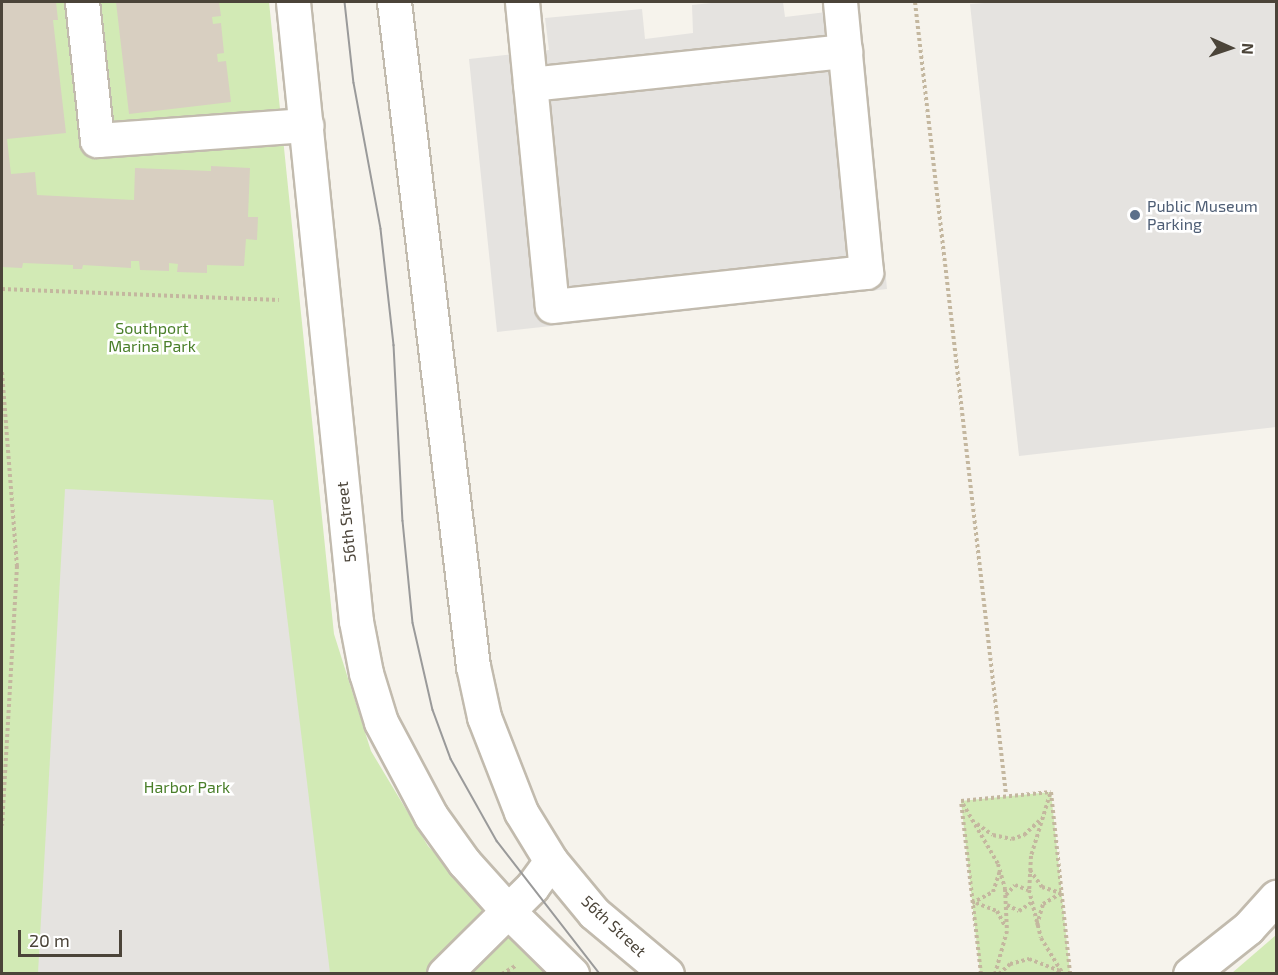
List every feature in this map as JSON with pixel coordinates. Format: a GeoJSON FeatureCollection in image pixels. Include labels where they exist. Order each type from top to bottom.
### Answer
{"type":"FeatureCollection","features":[{"type":"Feature","properties":{"kind":"street"},"geometry":{"type":"LineString","coordinates":[[82,2],[97,140],[306,125]]}},
{"type":"Feature","properties":{"kind":"street","name":"56th Street"},"geometry":{"type":"LineString","coordinates":[[293,2],[356,621],[366,673],[381,722],[404,771],[464,862],[508,911],[573,974]]}},
{"type":"Feature","properties":{"kind":"street","name":"56th Street"},"geometry":{"type":"LineString","coordinates":[[394,2],[473,666],[498,759],[521,812],[551,861],[594,913],[667,974]]}},
{"type":"Feature","properties":{"kind":"street"},"geometry":{"type":"LineString","coordinates":[[522,2],[552,306],[866,272],[840,2]]}},
{"type":"Feature","properties":{"kind":"street"},"geometry":{"type":"LineString","coordinates":[[530,84],[845,51]]}},
{"type":"Feature","properties":{"kind":"street"},"geometry":{"type":"LineString","coordinates":[[444,974],[508,911],[551,861]]}},
{"type":"Feature","properties":{"kind":"street"},"geometry":{"type":"LineString","coordinates":[[1190,974],[1248,928],[1276,897]]}},
{"type":"Feature","properties":{"kind":"path"},"geometry":{"type":"LineString","coordinates":[[915,2],[1006,795]]}},
{"type":"Feature","properties":{"kind":"path"},"geometry":{"type":"LineString","coordinates":[[2,289],[279,300]]}},
{"type":"Feature","properties":{"kind":"path"},"geometry":{"type":"LineString","coordinates":[[2,372],[17,566],[2,826]]}},
{"type":"Feature","properties":{"kind":"path"},"geometry":{"type":"LineString","coordinates":[[961,801],[1051,792]]}},
{"type":"Feature","properties":{"kind":"path"},"geometry":{"type":"LineString","coordinates":[[1051,792],[1030,868],[1029,890],[1037,929],[1063,974]]}},
{"type":"Feature","properties":{"kind":"path"},"geometry":{"type":"LineString","coordinates":[[1051,792],[1070,974]]}},
{"type":"Feature","properties":{"kind":"path"},"geometry":{"type":"LineString","coordinates":[[961,801],[1000,868],[1006,895],[1007,931],[997,974]]}},
{"type":"Feature","properties":{"kind":"path"},"geometry":{"type":"LineString","coordinates":[[961,801],[981,974]]}},
{"type":"Feature","properties":{"kind":"path"},"geometry":{"type":"LineString","coordinates":[[974,822],[993,836],[1012,839],[1030,831],[1043,815]]}},
{"type":"Feature","properties":{"kind":"path"},"geometry":{"type":"LineString","coordinates":[[972,903],[993,892],[1000,868]]}},
{"type":"Feature","properties":{"kind":"path"},"geometry":{"type":"LineString","coordinates":[[1030,868],[1042,887],[1061,893]]}},
{"type":"Feature","properties":{"kind":"path"},"geometry":{"type":"LineString","coordinates":[[1006,895],[1016,885],[1029,890]]}},
{"type":"Feature","properties":{"kind":"path"},"geometry":{"type":"LineString","coordinates":[[1037,929],[1041,906],[1061,893]]}},
{"type":"Feature","properties":{"kind":"path"},"geometry":{"type":"LineString","coordinates":[[972,903],[997,910],[1007,931]]}},
{"type":"Feature","properties":{"kind":"path"},"geometry":{"type":"LineString","coordinates":[[1006,904],[1019,911],[1030,903]]}},
{"type":"Feature","properties":{"kind":"path"},"geometry":{"type":"LineString","coordinates":[[997,974],[1010,964],[1029,959],[1063,974]]}},
{"type":"Feature","properties":{"kind":"path"},"geometry":{"type":"LineString","coordinates":[[502,974],[518,964]]}},
{"type":"Feature","properties":{"kind":"green space","name":"Southport Marina Park"},"geometry":{"type":"Polygon","coordinates":[[[2,2],[269,2],[334,634],[371,751],[428,846],[550,973],[2,974],[2,2]]]}},
{"type":"Feature","properties":{"kind":"green space"},"geometry":{"type":"Polygon","coordinates":[[[1051,792],[1070,973],[980,973],[961,801],[1051,792]]]}},
{"type":"Feature","properties":{"kind":"green space"},"geometry":{"type":"Polygon","coordinates":[[[1276,935],[1276,973],[1232,973],[1276,935]]]}},
{"type":"Feature","properties":{"kind":"shaded area"},"geometry":{"type":"Polygon","coordinates":[[[721,2],[783,2],[785,17],[860,8],[887,289],[497,332],[469,59],[549,50],[545,18],[642,9],[645,39],[693,33],[692,5],[721,2]]]}},
{"type":"Feature","properties":{"kind":"shaded area","name":"Public Museum Parking"},"geometry":{"type":"Polygon","coordinates":[[[999,2],[1276,2],[1276,427],[1019,456],[970,4],[999,2]]]}},
{"type":"Feature","properties":{"kind":"shaded area","name":"Harbor Park"},"geometry":{"type":"Polygon","coordinates":[[[65,489],[273,500],[330,973],[38,973],[65,489]]]}},
{"type":"Feature","properties":{"kind":"building"},"geometry":{"type":"Polygon","coordinates":[[[2,2],[56,2],[58,20],[53,20],[66,133],[7,139],[11,174],[35,172],[37,195],[134,200],[135,168],[211,171],[211,166],[250,168],[248,217],[258,217],[257,240],[246,239],[244,266],[207,265],[207,273],[177,272],[178,264],[169,263],[169,271],[140,270],[139,261],[131,261],[131,268],[83,265],[82,269],[73,269],[73,265],[23,263],[22,268],[2,267],[2,2]]]}},
{"type":"Feature","properties":{"kind":"building"},"geometry":{"type":"Polygon","coordinates":[[[116,2],[219,2],[221,16],[212,17],[213,24],[221,23],[224,53],[217,54],[218,62],[226,61],[231,102],[129,114],[116,2]]]}},
{"type":"Feature","properties":{"kind":"tram line"},"geometry":{"type":"LineString","coordinates":[[345,2],[354,83],[381,229],[394,345],[403,521],[413,623],[433,710],[451,759],[497,841],[600,974]]}},
{"type":"Feature","properties":{"kind":"place","name":"Public Museum Parking"},"geometry":{"type":"Point","coordinates":[1135,215]}}]}
